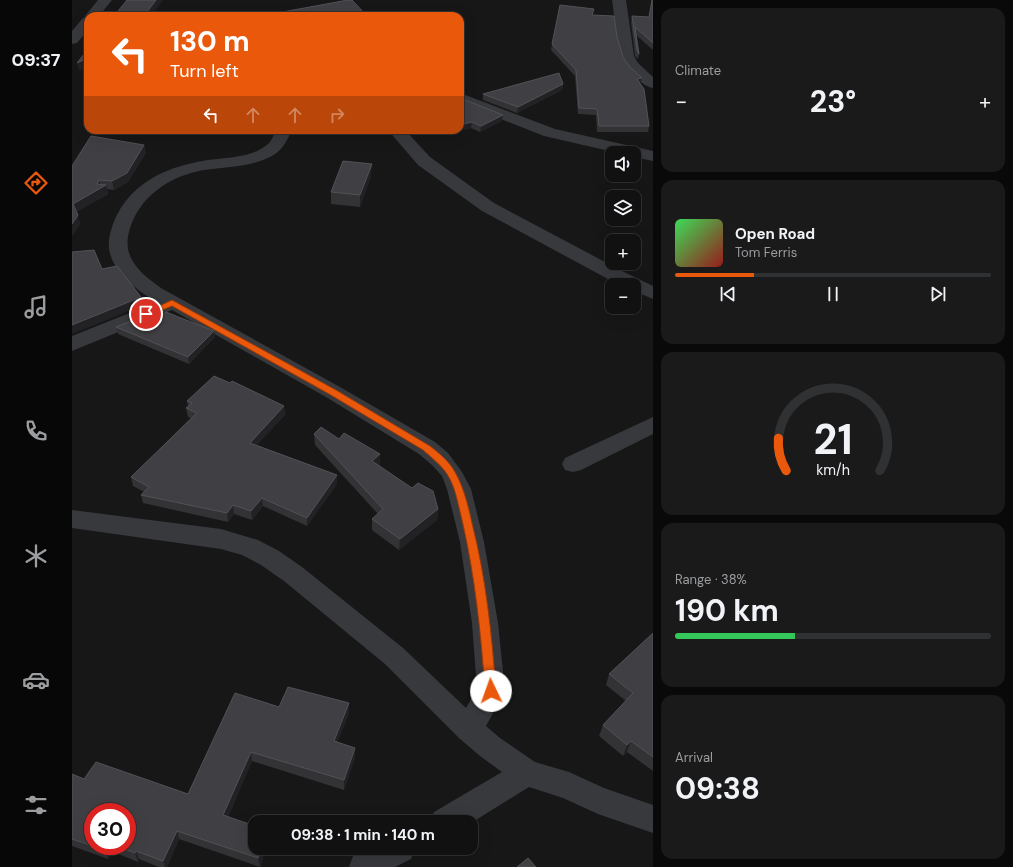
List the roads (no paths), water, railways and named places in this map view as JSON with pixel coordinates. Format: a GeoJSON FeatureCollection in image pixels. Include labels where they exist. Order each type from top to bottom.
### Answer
{"type":"FeatureCollection","features":[{"type":"Feature","properties":{"kind":"street"},"geometry":{"type":"LineString","coordinates":[[95,12],[105,0]]}},
{"type":"Feature","properties":{"kind":"street"},"geometry":{"type":"LineString","coordinates":[[619,0],[624,51],[634,69],[653,84]]}},
{"type":"Feature","properties":{"kind":"street"},"geometry":{"type":"LineString","coordinates":[[72,40],[84,26]]}},
{"type":"Feature","properties":{"kind":"street"},"geometry":{"type":"LineString","coordinates":[[464,100],[550,133],[653,156]]}},
{"type":"Feature","properties":{"kind":"street"},"geometry":{"type":"LineString","coordinates":[[282,134],[278,145],[262,154],[196,167],[169,176],[144,192],[126,214],[118,236],[118,252],[130,274],[139,283],[332,392],[427,448],[440,459],[451,472],[459,489],[472,542],[485,623],[489,659],[491,691],[469,729]]}},
{"type":"Feature","properties":{"kind":"street"},"geometry":{"type":"LineString","coordinates":[[400,134],[424,161],[488,207],[653,293]]}},
{"type":"Feature","properties":{"kind":"street"},"geometry":{"type":"LineString","coordinates":[[72,344],[172,303]]}},
{"type":"Feature","properties":{"kind":"street"},"geometry":{"type":"LineString","coordinates":[[573,464],[653,425]]}},
{"type":"Feature","properties":{"kind":"street"},"geometry":{"type":"LineString","coordinates":[[72,519],[221,539],[249,547],[270,558],[293,574],[394,656],[469,729],[490,747],[527,773],[569,786],[598,800],[653,819]]}},
{"type":"Feature","properties":{"kind":"street"},"geometry":{"type":"LineString","coordinates":[[458,815],[527,773]]}},
{"type":"Feature","properties":{"kind":"street"},"geometry":{"type":"LineString","coordinates":[[364,867],[387,855]]}}]}
